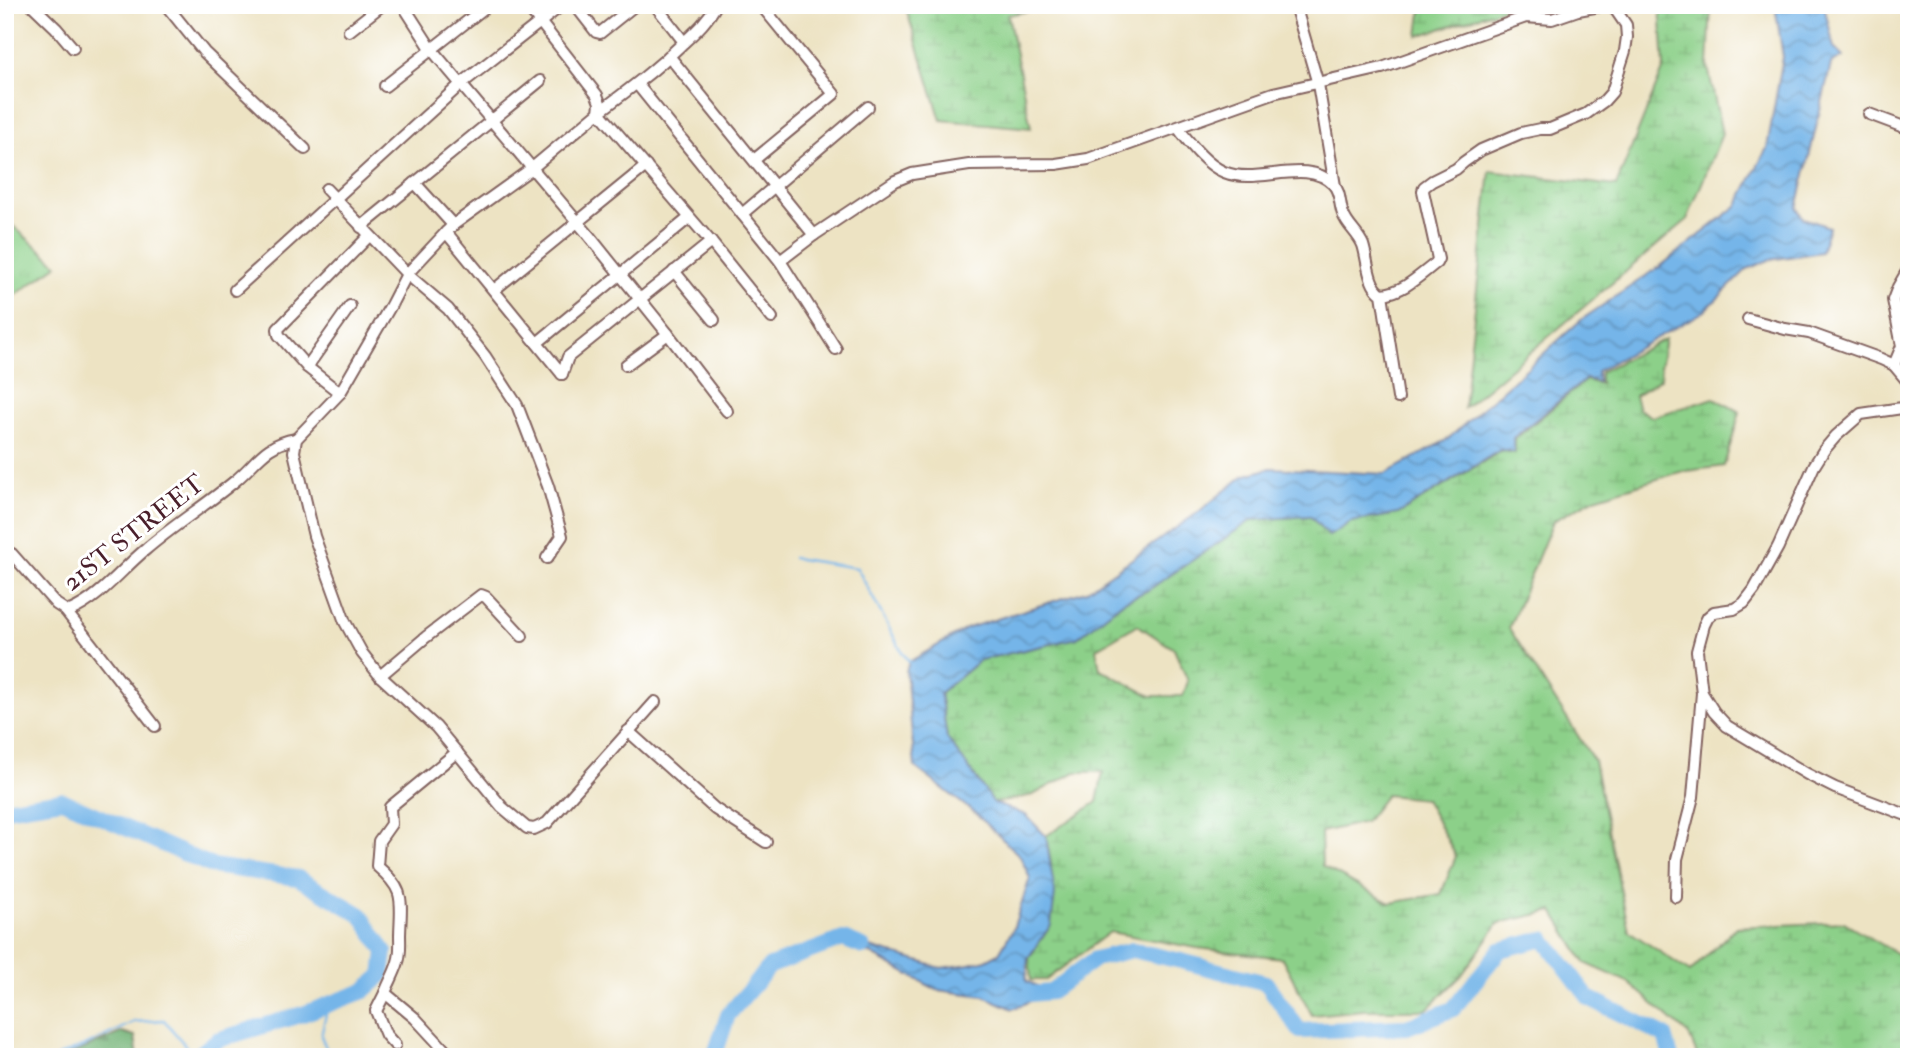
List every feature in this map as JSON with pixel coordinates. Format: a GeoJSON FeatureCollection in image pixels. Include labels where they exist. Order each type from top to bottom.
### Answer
{"type":"FeatureCollection","features":[{"type":"Feature","properties":{"kind":"street"},"geometry":{"type":"LineString","coordinates":[[32,5],[73,48]]}},
{"type":"Feature","properties":{"kind":"street"},"geometry":{"type":"LineString","coordinates":[[166,5],[204,52],[305,149]]}},
{"type":"Feature","properties":{"kind":"street"},"geometry":{"type":"LineString","coordinates":[[349,31],[382,5]]}},
{"type":"Feature","properties":{"kind":"street"},"geometry":{"type":"LineString","coordinates":[[402,5],[432,50],[621,275],[727,411]]}},
{"type":"Feature","properties":{"kind":"street"},"geometry":{"type":"LineString","coordinates":[[385,86],[488,5]]}},
{"type":"Feature","properties":{"kind":"street"},"geometry":{"type":"LineString","coordinates":[[525,5],[597,95],[599,111],[772,318]]}},
{"type":"Feature","properties":{"kind":"street"},"geometry":{"type":"LineString","coordinates":[[235,290],[461,83],[562,5]]}},
{"type":"Feature","properties":{"kind":"street"},"geometry":{"type":"LineString","coordinates":[[575,5],[596,32],[600,33],[635,5]]}},
{"type":"Feature","properties":{"kind":"street"},"geometry":{"type":"LineString","coordinates":[[655,5],[684,42]]}},
{"type":"Feature","properties":{"kind":"street"},"geometry":{"type":"LineString","coordinates":[[654,702],[547,823],[534,829],[527,828],[502,807],[436,727],[380,676],[362,653],[345,622],[314,536],[294,452],[296,439],[340,393],[407,274],[449,229],[531,169],[599,111],[637,84],[709,18],[716,5]]}},
{"type":"Feature","properties":{"kind":"street"},"geometry":{"type":"LineString","coordinates":[[754,160],[834,94],[761,5]]}},
{"type":"Feature","properties":{"kind":"street"},"geometry":{"type":"LineString","coordinates":[[1295,5],[1318,83],[1335,186],[1344,217],[1362,243],[1375,288],[1382,294],[1398,398]]}},
{"type":"Feature","properties":{"kind":"street"},"geometry":{"type":"LineString","coordinates":[[780,261],[895,181],[912,174],[969,165],[1056,164],[1088,159],[1273,93],[1382,68],[1526,17],[1552,19],[1578,10],[1608,6],[1615,9],[1626,25],[1625,51],[1612,92],[1586,114],[1550,129],[1521,133],[1481,150],[1457,169],[1424,187],[1438,259],[1407,285],[1392,293],[1382,294]]}},
{"type":"Feature","properties":{"kind":"street"},"geometry":{"type":"LineString","coordinates":[[669,56],[814,235]]}},
{"type":"Feature","properties":{"kind":"street"},"geometry":{"type":"LineString","coordinates":[[361,227],[540,81]]}},
{"type":"Feature","properties":{"kind":"street"},"geometry":{"type":"LineString","coordinates":[[637,84],[780,261],[836,349]]}},
{"type":"Feature","properties":{"kind":"street"},"geometry":{"type":"LineString","coordinates":[[742,214],[869,107]]}},
{"type":"Feature","properties":{"kind":"street"},"geometry":{"type":"LineString","coordinates":[[1869,114],[1909,129]]}},
{"type":"Feature","properties":{"kind":"street"},"geometry":{"type":"LineString","coordinates":[[1178,128],[1192,146],[1223,172],[1244,177],[1316,173],[1335,186]]}},
{"type":"Feature","properties":{"kind":"street"},"geometry":{"type":"LineString","coordinates":[[494,290],[646,166]]}},
{"type":"Feature","properties":{"kind":"street"},"geometry":{"type":"LineString","coordinates":[[415,183],[494,290],[562,374],[568,357],[710,242]]}},
{"type":"Feature","properties":{"kind":"street"},"geometry":{"type":"LineString","coordinates":[[326,189],[407,274],[448,309],[485,356],[517,405],[548,486],[562,536],[547,558]]}},
{"type":"Feature","properties":{"kind":"street"},"geometry":{"type":"LineString","coordinates":[[537,343],[689,218]]}},
{"type":"Feature","properties":{"kind":"street"},"geometry":{"type":"LineString","coordinates":[[340,393],[307,367],[279,335],[278,329],[369,236]]}},
{"type":"Feature","properties":{"kind":"street"},"geometry":{"type":"LineString","coordinates":[[1894,365],[1902,346],[1893,300],[1909,268]]}},
{"type":"Feature","properties":{"kind":"street"},"geometry":{"type":"LineString","coordinates":[[674,271],[714,320]]}},
{"type":"Feature","properties":{"kind":"street"},"geometry":{"type":"LineString","coordinates":[[307,367],[349,306]]}},
{"type":"Feature","properties":{"kind":"street"},"geometry":{"type":"LineString","coordinates":[[1748,319],[1809,333],[1881,359],[1894,365],[1909,383]]}},
{"type":"Feature","properties":{"kind":"street"},"geometry":{"type":"LineString","coordinates":[[626,365],[668,334]]}},
{"type":"Feature","properties":{"kind":"street"},"geometry":{"type":"LineString","coordinates":[[1676,897],[1677,859],[1693,797],[1702,693],[1697,651],[1704,625],[1714,612],[1734,609],[1744,603],[1754,590],[1778,547],[1814,466],[1836,436],[1861,414],[1909,407]]}},
{"type":"Feature","properties":{"kind":"street","name":"21ST STREET"},"geometry":{"type":"LineString","coordinates":[[5,551],[12,554],[56,604],[70,611],[101,591],[129,563],[242,475],[260,455],[277,443],[296,439]]}},
{"type":"Feature","properties":{"kind":"street"},"geometry":{"type":"LineString","coordinates":[[380,676],[481,595],[486,597],[522,636]]}},
{"type":"Feature","properties":{"kind":"street"},"geometry":{"type":"LineString","coordinates":[[65,610],[155,726]]}},
{"type":"Feature","properties":{"kind":"street"},"geometry":{"type":"LineString","coordinates":[[1702,693],[1727,726],[1807,774],[1835,788],[1909,816]]}},
{"type":"Feature","properties":{"kind":"street"},"geometry":{"type":"LineString","coordinates":[[628,732],[715,809],[766,842]]}},
{"type":"Feature","properties":{"kind":"street"},"geometry":{"type":"LineString","coordinates":[[395,1045],[386,1035],[376,1011],[399,961],[402,899],[389,876],[377,866],[379,841],[391,824],[390,807],[457,752]]}},
{"type":"Feature","properties":{"kind":"street"},"geometry":{"type":"LineString","coordinates":[[385,993],[415,1018],[451,1057]]}},
{"type":"Feature","properties":{"kind":"green space"},"geometry":{"type":"Polygon","coordinates":[[[905,5],[1058,5],[1008,15],[1031,128],[941,120],[905,5]]]}},
{"type":"Feature","properties":{"kind":"green space"},"geometry":{"type":"Polygon","coordinates":[[[1422,5],[1514,5],[1418,36],[1422,5]]]}},
{"type":"Feature","properties":{"kind":"green space"},"geometry":{"type":"Polygon","coordinates":[[[1660,5],[1711,5],[1708,67],[1722,134],[1687,220],[1464,408],[1490,171],[1616,186],[1664,67],[1660,5]]]}},
{"type":"Feature","properties":{"kind":"green space"},"geometry":{"type":"Polygon","coordinates":[[[5,218],[58,265],[5,302],[5,218]]]}},
{"type":"Feature","properties":{"kind":"green space"},"geometry":{"type":"Polygon","coordinates":[[[1665,339],[1660,367],[1661,378],[1635,396],[1639,409],[1652,417],[1714,398],[1740,412],[1724,466],[1680,472],[1595,498],[1553,521],[1509,628],[1594,761],[1629,931],[1690,972],[1736,927],[1844,922],[1909,961],[1909,1057],[1698,1057],[1689,1035],[1628,982],[1585,963],[1553,911],[1499,923],[1461,976],[1426,1010],[1364,1010],[1312,1015],[1282,958],[1197,948],[1110,932],[1046,980],[1031,980],[1029,958],[1051,925],[1051,864],[1046,836],[1097,802],[1103,772],[1075,772],[1033,795],[994,803],[947,738],[940,693],[980,660],[1077,638],[1124,601],[1148,590],[1252,520],[1310,516],[1329,536],[1351,522],[1398,514],[1501,451],[1515,453],[1515,439],[1586,380],[1600,384],[1600,372],[1665,339]],[[1137,625],[1096,649],[1100,669],[1151,696],[1183,696],[1188,681],[1174,649],[1137,625]],[[1386,795],[1365,822],[1321,832],[1322,866],[1390,903],[1441,894],[1456,856],[1425,799],[1386,795]]]}},
{"type":"Feature","properties":{"kind":"green space"},"geometry":{"type":"Polygon","coordinates":[[[122,1032],[135,1036],[138,1057],[65,1057],[122,1032]]]}},
{"type":"Feature","properties":{"kind":"water"},"geometry":{"type":"Polygon","coordinates":[[[1775,5],[1824,5],[1834,48],[1843,57],[1831,64],[1797,208],[1803,218],[1829,227],[1821,252],[1769,260],[1747,269],[1705,311],[1597,371],[1598,382],[1586,379],[1513,438],[1514,452],[1500,450],[1398,514],[1351,522],[1329,536],[1310,516],[1252,520],[1148,590],[1124,601],[1077,638],[980,660],[940,693],[947,738],[994,803],[1026,815],[1046,836],[1055,894],[1051,925],[1028,958],[1026,981],[1051,992],[1013,1009],[984,996],[937,990],[843,939],[941,968],[986,960],[999,953],[1013,929],[1030,878],[1020,856],[976,814],[915,767],[906,671],[909,662],[968,628],[1086,591],[1196,514],[1243,476],[1271,468],[1385,474],[1448,439],[1581,320],[1662,265],[1737,206],[1767,148],[1783,57],[1775,5]]]}},
{"type":"Feature","properties":{"kind":"waterway"},"geometry":{"type":"LineString","coordinates":[[793,558],[857,568],[911,664]]}},
{"type":"Feature","properties":{"kind":"waterway"},"geometry":{"type":"LineString","coordinates":[[5,809],[62,800],[212,866],[298,878],[361,915],[385,952],[382,975],[364,991],[303,1014],[217,1040],[196,1057]]}},
{"type":"Feature","properties":{"kind":"waterway"},"geometry":{"type":"LineString","coordinates":[[714,1057],[728,1015],[770,966],[843,939],[863,947]]}},
{"type":"Feature","properties":{"kind":"waterway"},"geometry":{"type":"LineString","coordinates":[[1030,994],[1051,992],[1095,959],[1132,950],[1266,983],[1300,1031],[1407,1027],[1453,1009],[1500,950],[1544,939],[1589,998],[1665,1036],[1671,1057]]}},
{"type":"Feature","properties":{"kind":"waterway"},"geometry":{"type":"LineString","coordinates":[[328,1005],[321,1036],[330,1057]]}},
{"type":"Feature","properties":{"kind":"waterway"},"geometry":{"type":"LineString","coordinates":[[56,1057],[134,1022],[164,1020],[195,1057]]}}]}
